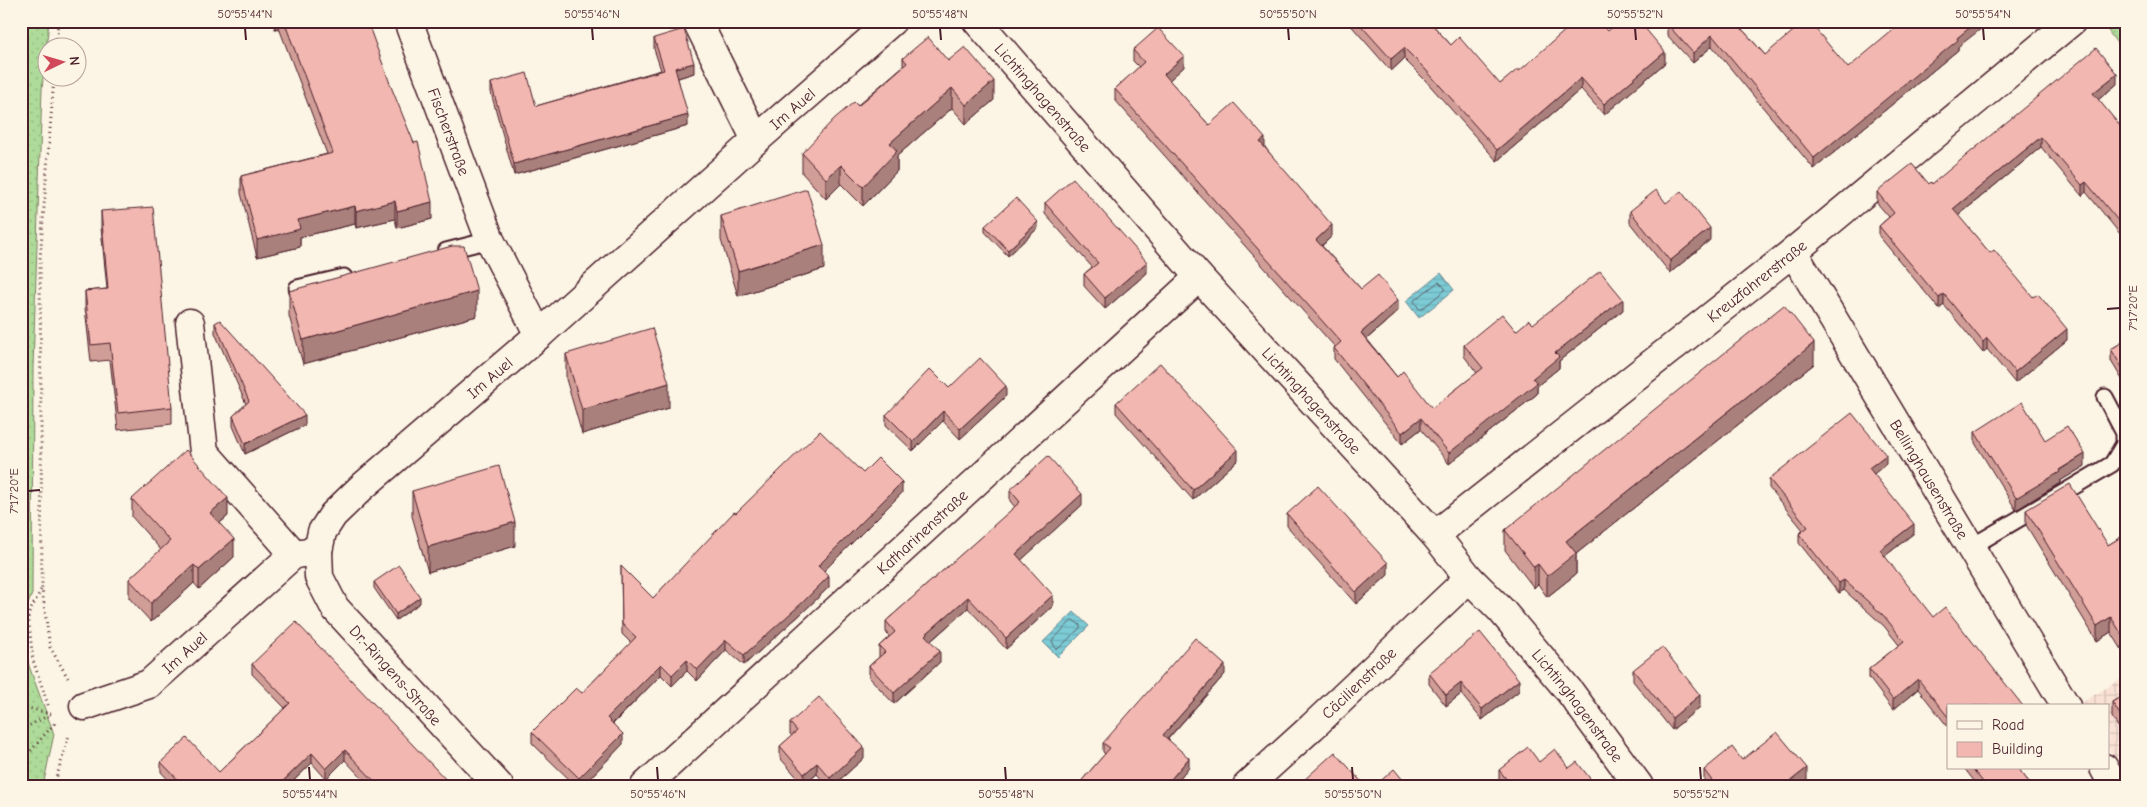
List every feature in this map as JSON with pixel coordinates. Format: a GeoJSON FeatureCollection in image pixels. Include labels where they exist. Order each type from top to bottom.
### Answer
{"type":"FeatureCollection","features":[{"type":"Feature","properties":{"kind":"street","name":"Fischerstraße"},"geometry":{"type":"LineString","coordinates":[[408,21],[490,240],[539,335]]}},
{"type":"Feature","properties":{"kind":"street"},"geometry":{"type":"LineString","coordinates":[[697,21],[756,140]]}},
{"type":"Feature","properties":{"kind":"street","name":"Im Auel"},"geometry":{"type":"LineString","coordinates":[[84,706],[149,684],[306,553],[333,515],[362,487],[539,335],[892,21]]}},
{"type":"Feature","properties":{"kind":"street","name":"Lichtinghagenstraße"},"geometry":{"type":"LineString","coordinates":[[977,21],[1199,277],[1435,534],[1469,578],[1501,610],[1570,692],[1639,786]]}},
{"type":"Feature","properties":{"kind":"street","name":"Kreuzfahrerstraße"},"geometry":{"type":"LineString","coordinates":[[1435,534],[1793,252],[2072,21]]}},
{"type":"Feature","properties":{"kind":"street","name":"Bellinghausenstraße"},"geometry":{"type":"LineString","coordinates":[[1793,252],[2065,704]]}},
{"type":"Feature","properties":{"kind":"street","name":"Katharinenstraße"},"geometry":{"type":"LineString","coordinates":[[645,786],[1199,277]]}},
{"type":"Feature","properties":{"kind":"street"},"geometry":{"type":"LineString","coordinates":[[190,323],[204,452],[306,553]]}},
{"type":"Feature","properties":{"kind":"street","name":"Dr.-Ringens-Straße"},"geometry":{"type":"LineString","coordinates":[[306,553],[335,608],[499,786]]}},
{"type":"Feature","properties":{"kind":"street","name":"Cäcilienstraße"},"geometry":{"type":"LineString","coordinates":[[1247,786],[1469,578]]}},
{"type":"Feature","properties":{"kind":"street"},"geometry":{"type":"LineString","coordinates":[[2105,770],[2114,786]]}},
{"type":"Feature","properties":{"kind":"lane"},"geometry":{"type":"LineString","coordinates":[[432,254],[490,240]]}},
{"type":"Feature","properties":{"kind":"lane"},"geometry":{"type":"LineString","coordinates":[[297,288],[355,274]]}},
{"type":"Feature","properties":{"kind":"lane"},"geometry":{"type":"LineString","coordinates":[[1971,547],[2112,464],[2124,444],[2124,433],[2105,397]]}},
{"type":"Feature","properties":{"kind":"path"},"geometry":{"type":"LineString","coordinates":[[57,38],[58,21]]}},
{"type":"Feature","properties":{"kind":"path"},"geometry":{"type":"LineString","coordinates":[[50,647],[42,590],[40,260],[53,88]]}},
{"type":"Feature","properties":{"kind":"path"},"geometry":{"type":"LineString","coordinates":[[21,762],[54,724],[33,660],[28,615],[42,590]]}},
{"type":"Feature","properties":{"kind":"path"},"geometry":{"type":"LineString","coordinates":[[21,706],[51,714]]}},
{"type":"Feature","properties":{"kind":"path"},"geometry":{"type":"LineString","coordinates":[[21,730],[51,714]]}},
{"type":"Feature","properties":{"kind":"path"},"geometry":{"type":"LineString","coordinates":[[54,786],[61,760]]}},
{"type":"Feature","properties":{"kind":"path"},"geometry":{"type":"LineString","coordinates":[[1352,771],[1366,786]]}},
{"type":"Feature","properties":{"kind":"shaded area"},"geometry":{"type":"Polygon","coordinates":[[[2126,676],[2126,777],[2110,751],[2110,704],[2081,703],[2126,676]]]}},
{"type":"Feature","properties":{"kind":"green space"},"geometry":{"type":"Polygon","coordinates":[[[21,21],[49,21],[47,38],[38,38],[38,88],[42,88],[33,368],[32,594],[21,622],[21,21]]]}},
{"type":"Feature","properties":{"kind":"green space"},"geometry":{"type":"Polygon","coordinates":[[[2108,21],[2126,21],[2126,56],[2104,25],[2108,21]]]}},
{"type":"Feature","properties":{"kind":"green space"},"geometry":{"type":"Polygon","coordinates":[[[21,627],[29,666],[54,734],[43,786],[21,786],[21,627]]]}},
{"type":"Feature","properties":{"kind":"water"},"geometry":{"type":"Polygon","coordinates":[[[1441,273],[1454,290],[1419,318],[1406,301],[1441,273]]]}},
{"type":"Feature","properties":{"kind":"water"},"geometry":{"type":"Polygon","coordinates":[[[1074,612],[1089,626],[1058,657],[1043,642],[1074,612]]]}},
{"type":"Feature","properties":{"kind":"building"},"geometry":{"type":"Polygon","coordinates":[[[284,21],[367,21],[414,143],[418,142],[432,202],[397,211],[395,201],[356,211],[355,206],[298,220],[300,229],[257,240],[241,176],[333,153],[284,21]]]}},
{"type":"Feature","properties":{"kind":"building"},"geometry":{"type":"Polygon","coordinates":[[[1357,21],[1429,21],[1451,45],[1459,37],[1500,84],[1518,69],[1519,71],[1576,21],[1599,21],[1608,31],[1619,21],[1639,21],[1665,52],[1604,104],[1581,78],[1497,150],[1404,48],[1391,59],[1357,21]]]}},
{"type":"Feature","properties":{"kind":"building"},"geometry":{"type":"Polygon","coordinates":[[[1670,21],[1735,21],[1765,55],[1805,21],[1809,21],[1848,68],[1904,21],[1978,21],[1957,38],[1958,40],[1814,158],[1712,35],[1693,53],[1667,24],[1670,21]]]}},
{"type":"Feature","properties":{"kind":"building"},"geometry":{"type":"Polygon","coordinates":[[[1158,28],[1184,56],[1164,74],[1209,125],[1234,103],[1265,138],[1260,142],[1332,225],[1316,240],[1361,289],[1378,275],[1398,300],[1361,333],[1397,377],[1403,371],[1432,408],[1483,368],[1464,345],[1502,314],[1516,331],[1529,320],[1533,324],[1600,271],[1623,299],[1555,353],[1559,357],[1533,378],[1537,383],[1449,453],[1421,418],[1402,433],[1334,348],[1341,342],[1115,89],[1144,62],[1133,50],[1158,28]]]}},
{"type":"Feature","properties":{"kind":"building"},"geometry":{"type":"Polygon","coordinates":[[[684,29],[694,63],[675,68],[688,115],[514,164],[491,83],[527,73],[536,106],[664,70],[654,38],[684,29]]]}},
{"type":"Feature","properties":{"kind":"building"},"geometry":{"type":"Polygon","coordinates":[[[928,37],[948,61],[965,47],[994,81],[966,105],[952,88],[890,143],[897,151],[863,187],[841,165],[826,179],[802,153],[834,119],[854,102],[858,106],[907,63],[903,58],[928,37]]]}},
{"type":"Feature","properties":{"kind":"building"},"geometry":{"type":"Polygon","coordinates":[[[2096,48],[2117,74],[2093,93],[2126,133],[2126,228],[2086,182],[2082,185],[2041,137],[1953,209],[1990,253],[1994,250],[2033,297],[2038,294],[2067,329],[2015,372],[1987,338],[1983,342],[1944,294],[1939,298],[1879,226],[1894,213],[1877,192],[1912,164],[1929,184],[1931,182],[1932,184],[2096,48]]]}},
{"type":"Feature","properties":{"kind":"building"},"geometry":{"type":"Polygon","coordinates":[[[1073,178],[1147,262],[1105,298],[1084,274],[1098,263],[1045,203],[1073,178]]]}},
{"type":"Feature","properties":{"kind":"building"},"geometry":{"type":"Polygon","coordinates":[[[807,189],[824,245],[738,271],[721,216],[807,189]]]}},
{"type":"Feature","properties":{"kind":"building"},"geometry":{"type":"Polygon","coordinates":[[[1656,190],[1666,203],[1681,191],[1710,228],[1670,261],[1630,211],[1656,190]]]}},
{"type":"Feature","properties":{"kind":"building"},"geometry":{"type":"Polygon","coordinates":[[[1016,198],[1038,222],[1008,250],[985,226],[1016,198]]]}},
{"type":"Feature","properties":{"kind":"building"},"geometry":{"type":"Polygon","coordinates":[[[153,207],[172,407],[118,413],[110,343],[91,345],[85,291],[108,289],[101,211],[153,207]]]}},
{"type":"Feature","properties":{"kind":"building"},"geometry":{"type":"Polygon","coordinates":[[[452,246],[464,246],[477,291],[303,340],[289,291],[452,246]]]}},
{"type":"Feature","properties":{"kind":"building"},"geometry":{"type":"Polygon","coordinates":[[[1784,305],[1814,343],[1566,541],[1576,553],[1547,576],[1538,564],[1534,567],[1505,530],[1784,305]]]}},
{"type":"Feature","properties":{"kind":"building"},"geometry":{"type":"Polygon","coordinates":[[[220,320],[305,415],[245,444],[233,416],[249,401],[215,323],[220,320]]]}},
{"type":"Feature","properties":{"kind":"building"},"geometry":{"type":"Polygon","coordinates":[[[652,328],[669,383],[582,410],[566,354],[652,328]]]}},
{"type":"Feature","properties":{"kind":"building"},"geometry":{"type":"Polygon","coordinates":[[[2126,340],[2126,374],[2111,349],[2126,340]]]}},
{"type":"Feature","properties":{"kind":"building"},"geometry":{"type":"Polygon","coordinates":[[[980,358],[1006,386],[960,429],[943,411],[913,442],[886,415],[930,369],[949,388],[980,358]]]}},
{"type":"Feature","properties":{"kind":"building"},"geometry":{"type":"Polygon","coordinates":[[[1160,363],[1238,450],[1193,490],[1116,403],[1160,363]]]}},
{"type":"Feature","properties":{"kind":"building"},"geometry":{"type":"Polygon","coordinates":[[[2022,402],[2045,440],[2067,426],[2085,454],[2059,470],[2060,472],[2016,498],[1975,432],[2022,402]]]}},
{"type":"Feature","properties":{"kind":"building"},"geometry":{"type":"Polygon","coordinates":[[[1852,413],[1886,455],[1869,468],[1914,524],[1880,550],[1933,617],[1945,607],[2021,704],[1947,704],[1947,716],[1918,679],[1893,700],[1869,669],[1904,641],[1884,616],[1844,580],[1839,583],[1799,534],[1808,527],[1769,479],[1852,413]]]}},
{"type":"Feature","properties":{"kind":"building"},"geometry":{"type":"Polygon","coordinates":[[[820,431],[863,473],[878,458],[902,482],[818,566],[829,576],[744,655],[726,640],[697,670],[687,660],[672,675],[661,664],[607,718],[623,734],[579,778],[532,732],[576,688],[582,693],[636,637],[622,624],[621,566],[653,598],[734,512],[736,513],[820,431]]]}},
{"type":"Feature","properties":{"kind":"building"},"geometry":{"type":"Polygon","coordinates":[[[186,450],[228,498],[210,513],[234,539],[199,570],[194,565],[151,603],[129,579],[170,541],[132,499],[186,450]]]}},
{"type":"Feature","properties":{"kind":"building"},"geometry":{"type":"Polygon","coordinates":[[[1048,456],[1082,494],[1016,554],[1053,595],[1006,638],[968,597],[925,635],[940,651],[894,693],[869,666],[885,652],[879,646],[895,632],[886,621],[1020,502],[1010,490],[1048,456]]]}},
{"type":"Feature","properties":{"kind":"building"},"geometry":{"type":"Polygon","coordinates":[[[499,466],[515,522],[428,547],[412,491],[499,466]]]}},
{"type":"Feature","properties":{"kind":"building"},"geometry":{"type":"Polygon","coordinates":[[[2070,484],[2108,545],[2126,534],[2126,641],[2111,617],[2097,626],[2026,510],[2070,484]]]}},
{"type":"Feature","properties":{"kind":"building"},"geometry":{"type":"Polygon","coordinates":[[[1318,486],[1388,563],[1356,592],[1287,514],[1318,486]]]}},
{"type":"Feature","properties":{"kind":"building"},"geometry":{"type":"Polygon","coordinates":[[[399,565],[420,597],[396,614],[374,582],[399,565]]]}},
{"type":"Feature","properties":{"kind":"building"},"geometry":{"type":"Polygon","coordinates":[[[296,622],[452,786],[379,786],[345,750],[326,769],[312,753],[278,786],[184,786],[161,762],[187,738],[219,772],[290,703],[252,664],[296,622]]]}},
{"type":"Feature","properties":{"kind":"building"},"geometry":{"type":"Polygon","coordinates":[[[1480,632],[1519,680],[1482,709],[1461,683],[1446,695],[1429,673],[1480,632]]]}},
{"type":"Feature","properties":{"kind":"building"},"geometry":{"type":"Polygon","coordinates":[[[1195,638],[1225,665],[1163,735],[1189,758],[1165,786],[1077,786],[1110,748],[1103,743],[1195,638]]]}},
{"type":"Feature","properties":{"kind":"building"},"geometry":{"type":"Polygon","coordinates":[[[1662,647],[1700,695],[1672,718],[1633,670],[1662,647]]]}},
{"type":"Feature","properties":{"kind":"building"},"geometry":{"type":"Polygon","coordinates":[[[2126,694],[2126,724],[2112,702],[2126,694]]]}},
{"type":"Feature","properties":{"kind":"building"},"geometry":{"type":"Polygon","coordinates":[[[819,697],[864,747],[830,778],[817,763],[804,774],[780,746],[797,731],[790,723],[819,697]]]}},
{"type":"Feature","properties":{"kind":"building"},"geometry":{"type":"Polygon","coordinates":[[[1777,732],[1807,768],[1784,786],[1716,786],[1704,770],[1732,747],[1742,760],[1777,732]]]}},
{"type":"Feature","properties":{"kind":"building"},"geometry":{"type":"Polygon","coordinates":[[[1528,747],[1539,762],[1555,749],[1569,768],[1577,762],[1596,786],[1512,786],[1499,770],[1528,747]]]}},
{"type":"Feature","properties":{"kind":"building"},"geometry":{"type":"Polygon","coordinates":[[[1335,752],[1365,786],[1309,786],[1304,780],[1335,752]]]}},
{"type":"Feature","properties":{"kind":"building"},"geometry":{"type":"Polygon","coordinates":[[[1394,769],[1408,786],[1375,786],[1394,769]]]}},
{"type":"Feature","properties":{"kind":"building"},"geometry":{"type":"Polygon","coordinates":[[[1974,770],[2020,770],[2032,786],[1986,786],[1974,770]]]}}]}
